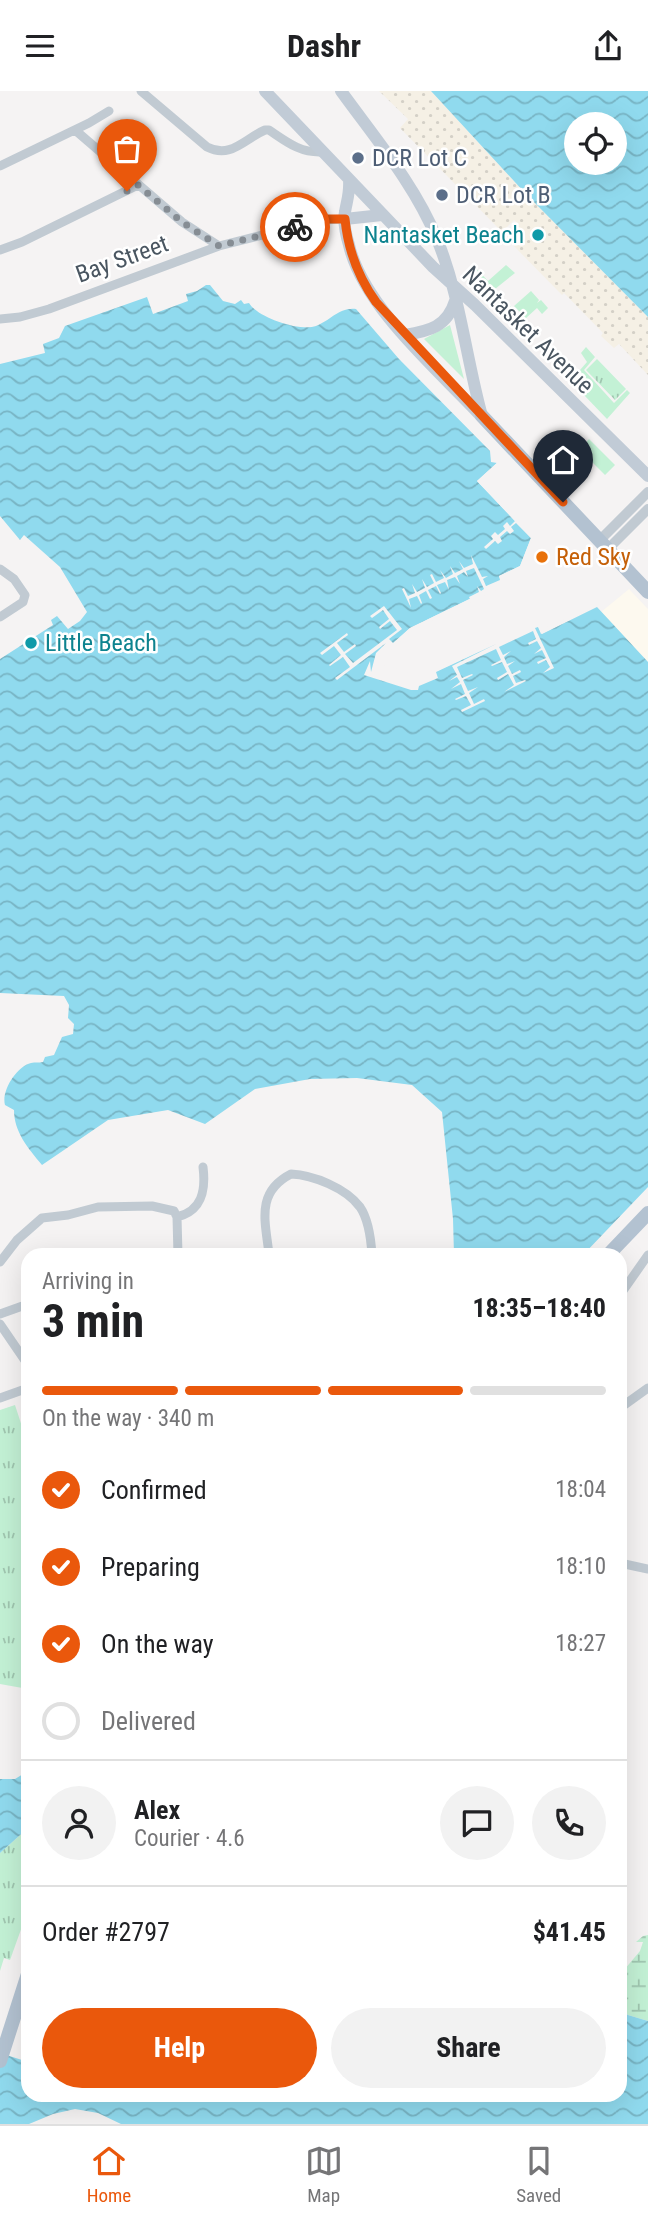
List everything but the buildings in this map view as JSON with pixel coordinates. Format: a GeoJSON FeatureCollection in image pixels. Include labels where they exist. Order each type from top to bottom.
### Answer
{"type":"FeatureCollection","features":[{"type":"Feature","properties":{"kind":"main road","name":"Nantasket Avenue"},"geometry":{"type":"LineString","coordinates":[[265,91],[382,215],[648,476]]}},
{"type":"Feature","properties":{"kind":"main road"},"geometry":{"type":"LineString","coordinates":[[341,91],[409,187],[426,216],[446,263],[482,417]]}},
{"type":"Feature","properties":{"kind":"main road"},"geometry":{"type":"LineString","coordinates":[[349,180],[350,197],[345,219],[348,244],[362,279],[376,302],[648,593]]}},
{"type":"Feature","properties":{"kind":"main road","name":"Bay Street"},"geometry":{"type":"LineString","coordinates":[[345,219],[382,215]]}},
{"type":"Feature","properties":{"kind":"main road"},"geometry":{"type":"LineString","coordinates":[[405,335],[439,326],[450,314],[455,301]]}},
{"type":"Feature","properties":{"kind":"main road"},"geometry":{"type":"LineString","coordinates":[[615,1248],[647,1214]]}},
{"type":"Feature","properties":{"kind":"main road"},"geometry":{"type":"LineString","coordinates":[[2,2056],[21,1996]]}},
{"type":"Feature","properties":{"kind":"street"},"geometry":{"type":"LineString","coordinates":[[141,91],[207,147],[217,152],[232,149],[265,130],[298,149],[323,152]]}},
{"type":"Feature","properties":{"kind":"street"},"geometry":{"type":"LineString","coordinates":[[0,166],[109,111]]}},
{"type":"Feature","properties":{"kind":"street"},"geometry":{"type":"LineString","coordinates":[[75,130],[182,222],[219,246]]}},
{"type":"Feature","properties":{"kind":"street"},"geometry":{"type":"LineString","coordinates":[[0,250],[22,242],[138,185]]}},
{"type":"Feature","properties":{"kind":"street","name":"Bay Street"},"geometry":{"type":"LineString","coordinates":[[0,319],[49,309],[219,246],[322,220],[345,219]]}},
{"type":"Feature","properties":{"kind":"street"},"geometry":{"type":"LineString","coordinates":[[603,545],[648,492]]}},
{"type":"Feature","properties":{"kind":"street"},"geometry":{"type":"LineString","coordinates":[[603,545],[648,509]]}},
{"type":"Feature","properties":{"kind":"street"},"geometry":{"type":"LineString","coordinates":[[0,569],[14,579],[25,595],[23,602],[0,617]]}},
{"type":"Feature","properties":{"kind":"street"},"geometry":{"type":"LineString","coordinates":[[177,1217],[188,1214],[200,1201],[204,1167]]}},
{"type":"Feature","properties":{"kind":"street"},"geometry":{"type":"LineString","coordinates":[[270,1248],[264,1211],[268,1194],[278,1181],[291,1174],[318,1180],[345,1193],[360,1207],[368,1226],[371,1248]]}},
{"type":"Feature","properties":{"kind":"street"},"geometry":{"type":"LineString","coordinates":[[0,1262],[17,1240],[42,1218],[98,1207],[152,1206],[174,1211],[177,1217],[178,1248]]}},
{"type":"Feature","properties":{"kind":"street"},"geometry":{"type":"LineString","coordinates":[[627,1285],[648,1255]]}},
{"type":"Feature","properties":{"kind":"street"},"geometry":{"type":"LineString","coordinates":[[0,1314],[21,1306]]}},
{"type":"Feature","properties":{"kind":"street"},"geometry":{"type":"LineString","coordinates":[[0,1324],[21,1356]]}},
{"type":"Feature","properties":{"kind":"street"},"geometry":{"type":"LineString","coordinates":[[627,1403],[648,1388]]}},
{"type":"Feature","properties":{"kind":"street"},"geometry":{"type":"LineString","coordinates":[[0,1398],[21,1390]]}},
{"type":"Feature","properties":{"kind":"street"},"geometry":{"type":"LineString","coordinates":[[627,1564],[648,1569]]}},
{"type":"Feature","properties":{"kind":"shaded area"},"geometry":{"type":"Polygon","coordinates":[[[629,589],[648,609],[648,662],[601,612],[629,589]]]}},
{"type":"Feature","properties":{"kind":"green space"},"geometry":{"type":"Polygon","coordinates":[[[506,265],[515,273],[495,289],[520,317],[523,315],[514,306],[531,291],[539,300],[537,303],[541,300],[548,308],[542,314],[537,308],[526,318],[526,323],[534,331],[529,334],[522,334],[466,279],[477,269],[488,281],[506,265]]]}},
{"type":"Feature","properties":{"kind":"green space"},"geometry":{"type":"Polygon","coordinates":[[[450,325],[464,379],[424,339],[450,325]]]}},
{"type":"Feature","properties":{"kind":"green space"},"geometry":{"type":"Polygon","coordinates":[[[586,347],[595,357],[584,370],[614,403],[627,390],[630,393],[607,419],[561,371],[565,363],[572,370],[580,370],[587,362],[581,353],[586,347]]]}},
{"type":"Feature","properties":{"kind":"green space"},"geometry":{"type":"Polygon","coordinates":[[[597,359],[626,389],[615,400],[586,370],[597,359]]]}},
{"type":"Feature","properties":{"kind":"green space"},"geometry":{"type":"Polygon","coordinates":[[[589,439],[615,465],[605,475],[580,450],[589,439]]]}},
{"type":"Feature","properties":{"kind":"green space"},"geometry":{"type":"Polygon","coordinates":[[[15,1405],[21,1423],[21,1688],[0,1684],[0,1410],[15,1405]]]}},
{"type":"Feature","properties":{"kind":"green space"},"geometry":{"type":"Polygon","coordinates":[[[21,1834],[21,1929],[10,1960],[4,1958],[0,1971],[0,1853],[21,1834]]]}},
{"type":"Feature","properties":{"kind":"green space"},"geometry":{"type":"Polygon","coordinates":[[[648,1935],[648,2021],[627,2014],[627,1966],[640,1951],[643,1942],[636,1942],[648,1935]]]}},
{"type":"Feature","properties":{"kind":"sand","name":"Nantasket Beach"},"geometry":{"type":"Polygon","coordinates":[[[379,91],[431,91],[525,193],[648,317],[648,375],[619,344],[614,348],[601,336],[603,333],[506,238],[519,224],[514,220],[502,232],[400,128],[408,119],[379,91]]]}},
{"type":"Feature","properties":{"kind":"water"},"geometry":{"type":"Polygon","coordinates":[[[431,91],[648,91],[648,317],[525,193],[431,91]]]}},
{"type":"Feature","properties":{"kind":"water"},"geometry":{"type":"Polygon","coordinates":[[[210,285],[223,301],[235,304],[241,300],[269,318],[300,327],[316,326],[340,312],[356,309],[399,359],[490,451],[491,462],[497,463],[477,481],[531,538],[520,566],[499,576],[502,583],[410,628],[385,651],[380,667],[420,679],[537,624],[542,634],[597,607],[648,662],[648,1187],[590,1248],[454,1248],[442,1112],[412,1085],[357,1078],[310,1079],[255,1089],[205,1124],[168,1110],[108,1120],[42,1165],[19,1133],[14,1110],[5,1105],[5,1093],[20,1069],[32,1063],[43,1062],[45,1057],[54,1055],[62,1037],[73,1034],[74,1024],[68,1018],[69,1005],[64,996],[0,993],[0,659],[53,625],[51,620],[57,616],[68,629],[87,612],[60,567],[24,535],[20,540],[0,516],[0,364],[45,353],[43,344],[59,338],[65,326],[147,297],[153,314],[188,301],[186,294],[210,285]]]}},
{"type":"Feature","properties":{"kind":"water"},"geometry":{"type":"Polygon","coordinates":[[[21,1775],[21,1834],[0,1853],[0,1779],[15,1779],[21,1775]]]}},
{"type":"Feature","properties":{"kind":"water"},"geometry":{"type":"Polygon","coordinates":[[[627,2014],[648,2021],[648,2124],[121,2124],[98,2113],[75,2109],[29,2124],[0,2124],[0,2053],[21,2060],[21,2102],[627,2102],[627,2014]]]}},
{"type":"Feature","properties":{"kind":"pier"},"geometry":{"type":"Polygon","coordinates":[[[500,460],[500,465],[482,481],[534,536],[523,568],[503,578],[506,583],[504,586],[412,631],[388,653],[384,665],[420,676],[536,621],[540,622],[543,629],[595,604],[599,605],[541,634],[538,627],[535,628],[554,668],[543,673],[550,667],[546,660],[538,664],[537,662],[546,658],[542,650],[534,654],[541,648],[537,641],[529,645],[528,643],[536,639],[533,631],[499,647],[503,655],[511,651],[504,657],[507,664],[515,661],[508,666],[512,674],[520,670],[521,672],[513,676],[516,683],[526,681],[504,692],[514,685],[508,674],[498,680],[497,678],[507,672],[502,662],[491,665],[501,660],[496,649],[457,667],[462,678],[473,675],[463,680],[468,691],[478,687],[469,693],[474,704],[484,699],[485,701],[462,712],[461,710],[471,705],[466,696],[455,699],[465,694],[461,684],[451,689],[460,682],[457,677],[449,681],[457,675],[452,666],[496,644],[436,672],[438,678],[419,686],[418,690],[364,675],[370,661],[371,672],[376,653],[386,643],[337,680],[335,678],[350,667],[343,657],[329,665],[341,655],[334,646],[322,655],[320,653],[347,633],[348,635],[337,643],[344,652],[355,644],[356,646],[345,654],[353,663],[397,630],[390,621],[380,629],[389,619],[383,610],[372,618],[370,616],[384,606],[402,629],[389,639],[393,643],[410,628],[470,599],[469,597],[479,592],[477,586],[481,591],[484,589],[474,568],[466,571],[468,577],[464,572],[457,576],[460,584],[455,577],[447,580],[449,590],[445,582],[437,585],[440,594],[436,586],[428,590],[432,598],[430,599],[426,591],[419,595],[421,604],[417,596],[409,599],[411,608],[402,589],[404,588],[408,596],[415,593],[412,584],[417,592],[425,588],[422,579],[427,587],[434,583],[430,575],[432,574],[436,582],[444,578],[440,570],[446,578],[453,574],[450,566],[455,573],[463,569],[459,561],[464,568],[473,564],[471,555],[482,577],[488,576],[483,579],[486,586],[520,566],[531,538],[516,523],[511,527],[514,531],[510,534],[507,531],[500,537],[502,541],[498,544],[495,541],[486,549],[484,547],[493,539],[491,536],[495,532],[498,535],[505,529],[503,526],[507,522],[510,526],[515,521],[477,481],[500,460]]]}},
{"type":"Feature","properties":{"kind":"way so far"},"geometry":{"type":"LineString","coordinates":[[127,191],[138,185],[182,222],[219,246],[295,227]]}},
{"type":"Feature","properties":{"kind":"place","name":"DCR Lot C"},"geometry":{"type":"Point","coordinates":[358,158]}},
{"type":"Feature","properties":{"kind":"place","name":"DCR Lot B"},"geometry":{"type":"Point","coordinates":[442,195]}},
{"type":"Feature","properties":{"kind":"place","name":"Nantasket Beach"},"geometry":{"type":"Point","coordinates":[538,235]}},
{"type":"Feature","properties":{"kind":"place","name":"Red Sky"},"geometry":{"type":"Point","coordinates":[542,557]}},
{"type":"Feature","properties":{"kind":"place","name":"Little Beach"},"geometry":{"type":"Point","coordinates":[31,643]}},
{"type":"Feature","properties":{"kind":"route"},"geometry":{"type":"LineString","coordinates":[[295,227],[328,219],[345,219],[348,244],[356,267],[376,302],[563,502]]}}]}
